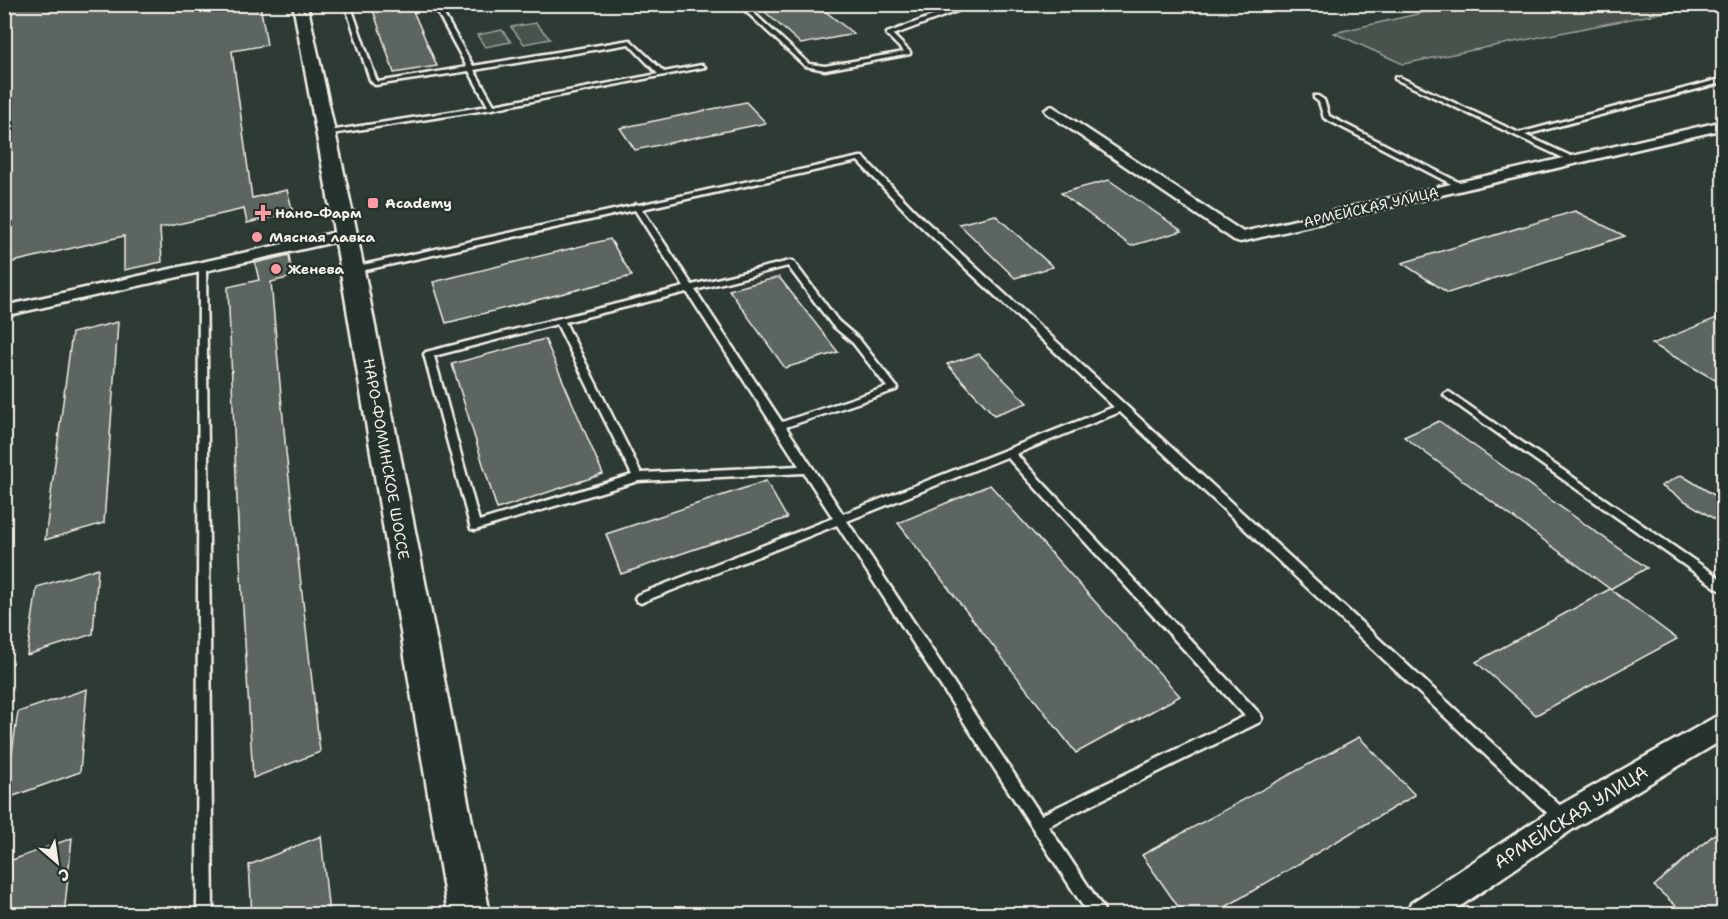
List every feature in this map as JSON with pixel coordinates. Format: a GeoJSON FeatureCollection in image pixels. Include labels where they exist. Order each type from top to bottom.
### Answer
{"type":"FeatureCollection","features":[{"type":"Feature","properties":{"kind":"main road","name":"НАРО-ФОМИНСКОЕ ШОССЕ"},"geometry":{"type":"LineString","coordinates":[[300,4],[346,235],[469,915]]}},
{"type":"Feature","properties":{"kind":"street","name":"АРМЕЙСКАЯ УЛИЦА"},"geometry":{"type":"LineString","coordinates":[[1052,110],[1240,237],[1724,125]]}},
{"type":"Feature","properties":{"kind":"street"},"geometry":{"type":"LineString","coordinates":[[4,311],[346,235]]}},
{"type":"Feature","properties":{"kind":"street","name":"АРМЕЙСКАЯ УЛИЦА"},"geometry":{"type":"LineString","coordinates":[[1422,915],[1563,819],[1724,724]]}},
{"type":"Feature","properties":{"kind":"lane"},"geometry":{"type":"LineString","coordinates":[[347,4],[373,80],[377,84],[630,42],[662,74]]}},
{"type":"Feature","properties":{"kind":"lane"},"geometry":{"type":"LineString","coordinates":[[435,4],[492,107]]}},
{"type":"Feature","properties":{"kind":"lane"},"geometry":{"type":"LineString","coordinates":[[740,4],[807,65],[825,68],[908,53],[889,34],[974,4]]}},
{"type":"Feature","properties":{"kind":"lane"},"geometry":{"type":"LineString","coordinates":[[325,133],[492,107],[702,67]]}},
{"type":"Feature","properties":{"kind":"lane"},"geometry":{"type":"LineString","coordinates":[[1397,78],[1572,160]]}},
{"type":"Feature","properties":{"kind":"lane"},"geometry":{"type":"LineString","coordinates":[[1519,135],[1724,80]]}},
{"type":"Feature","properties":{"kind":"lane"},"geometry":{"type":"LineString","coordinates":[[1316,97],[1322,101],[1326,117],[1462,186]]}},
{"type":"Feature","properties":{"kind":"lane"},"geometry":{"type":"LineString","coordinates":[[352,270],[636,206],[860,159],[915,216],[1563,819]]}},
{"type":"Feature","properties":{"kind":"lane"},"geometry":{"type":"LineString","coordinates":[[636,206],[1096,915]]}},
{"type":"Feature","properties":{"kind":"lane"},"geometry":{"type":"LineString","coordinates":[[779,426],[893,388],[856,341],[835,324],[790,263],[429,354],[475,526],[638,477],[806,469]]}},
{"type":"Feature","properties":{"kind":"lane"},"geometry":{"type":"LineString","coordinates":[[202,267],[205,915]]}},
{"type":"Feature","properties":{"kind":"lane"},"geometry":{"type":"LineString","coordinates":[[560,321],[638,477]]}},
{"type":"Feature","properties":{"kind":"lane"},"geometry":{"type":"LineString","coordinates":[[1449,395],[1724,588]]}},
{"type":"Feature","properties":{"kind":"lane"},"geometry":{"type":"LineString","coordinates":[[641,598],[1121,408]]}},
{"type":"Feature","properties":{"kind":"lane"},"geometry":{"type":"LineString","coordinates":[[1009,453],[1255,718],[1038,824]]}},
{"type":"Feature","properties":{"kind":"shaded area"},"geometry":{"type":"Polygon","coordinates":[[[1461,4],[1702,5],[1403,64],[1334,33],[1461,4]]]}},
{"type":"Feature","properties":{"kind":"shaded area"},"geometry":{"type":"Polygon","coordinates":[[[536,23],[550,39],[524,44],[511,27],[536,23]]]}},
{"type":"Feature","properties":{"kind":"shaded area"},"geometry":{"type":"Polygon","coordinates":[[[502,30],[511,42],[485,47],[477,35],[502,30]]]}},
{"type":"Feature","properties":{"kind":"building"},"geometry":{"type":"Polygon","coordinates":[[[4,4],[260,4],[267,45],[232,51],[252,198],[287,190],[293,212],[247,223],[244,209],[160,228],[162,262],[124,270],[124,236],[4,264],[4,4]]]}},
{"type":"Feature","properties":{"kind":"building"},"geometry":{"type":"Polygon","coordinates":[[[371,4],[410,4],[437,66],[394,73],[371,4]]]}},
{"type":"Feature","properties":{"kind":"building"},"geometry":{"type":"Polygon","coordinates":[[[756,4],[816,4],[854,34],[801,44],[756,4]]]}},
{"type":"Feature","properties":{"kind":"building"},"geometry":{"type":"Polygon","coordinates":[[[746,102],[766,123],[635,150],[620,128],[746,102]]]}},
{"type":"Feature","properties":{"kind":"building"},"geometry":{"type":"Polygon","coordinates":[[[1109,180],[1182,231],[1131,246],[1061,193],[1109,180]]]}},
{"type":"Feature","properties":{"kind":"building"},"geometry":{"type":"Polygon","coordinates":[[[1575,211],[1625,236],[1448,293],[1402,263],[1575,211]]]}},
{"type":"Feature","properties":{"kind":"building"},"geometry":{"type":"Polygon","coordinates":[[[995,215],[1053,267],[1015,278],[959,224],[995,215]]]}},
{"type":"Feature","properties":{"kind":"building"},"geometry":{"type":"Polygon","coordinates":[[[610,239],[632,276],[446,323],[433,282],[610,239]]]}},
{"type":"Feature","properties":{"kind":"building"},"geometry":{"type":"Polygon","coordinates":[[[289,255],[292,277],[271,282],[286,452],[320,752],[253,778],[238,524],[228,287],[259,280],[255,263],[289,255]]]}},
{"type":"Feature","properties":{"kind":"building"},"geometry":{"type":"Polygon","coordinates":[[[779,277],[838,352],[785,368],[729,290],[779,277]]]}},
{"type":"Feature","properties":{"kind":"building"},"geometry":{"type":"Polygon","coordinates":[[[1724,315],[1724,385],[1652,344],[1724,315]]]}},
{"type":"Feature","properties":{"kind":"building"},"geometry":{"type":"Polygon","coordinates":[[[118,322],[104,523],[45,540],[72,333],[118,322]]]}},
{"type":"Feature","properties":{"kind":"building"},"geometry":{"type":"Polygon","coordinates":[[[545,339],[603,474],[497,509],[452,364],[545,339]]]}},
{"type":"Feature","properties":{"kind":"building"},"geometry":{"type":"Polygon","coordinates":[[[979,354],[1027,403],[994,415],[947,364],[979,354]]]}},
{"type":"Feature","properties":{"kind":"building"},"geometry":{"type":"Polygon","coordinates":[[[1439,421],[1647,568],[1610,589],[1404,437],[1439,421]]]}},
{"type":"Feature","properties":{"kind":"building"},"geometry":{"type":"Polygon","coordinates":[[[1681,475],[1724,501],[1724,525],[1661,486],[1681,475]]]}},
{"type":"Feature","properties":{"kind":"building"},"geometry":{"type":"Polygon","coordinates":[[[766,481],[787,518],[621,574],[606,534],[766,481]]]}},
{"type":"Feature","properties":{"kind":"building"},"geometry":{"type":"Polygon","coordinates":[[[990,485],[1180,696],[1076,753],[898,523],[990,485]]]}},
{"type":"Feature","properties":{"kind":"building"},"geometry":{"type":"Polygon","coordinates":[[[98,568],[93,634],[27,655],[37,587],[98,568]]]}},
{"type":"Feature","properties":{"kind":"building"},"geometry":{"type":"Polygon","coordinates":[[[1610,589],[1677,639],[1536,715],[1476,662],[1610,589]]]}},
{"type":"Feature","properties":{"kind":"building"},"geometry":{"type":"Polygon","coordinates":[[[87,689],[80,772],[5,799],[18,712],[87,689]]]}},
{"type":"Feature","properties":{"kind":"building"},"geometry":{"type":"Polygon","coordinates":[[[1359,737],[1415,795],[1212,915],[1184,915],[1142,855],[1359,737]]]}},
{"type":"Feature","properties":{"kind":"building"},"geometry":{"type":"Polygon","coordinates":[[[1724,826],[1724,915],[1686,915],[1654,886],[1724,826]]]}},
{"type":"Feature","properties":{"kind":"building"},"geometry":{"type":"Polygon","coordinates":[[[321,836],[329,915],[252,915],[249,865],[321,836]]]}},
{"type":"Feature","properties":{"kind":"building"},"geometry":{"type":"Polygon","coordinates":[[[72,838],[64,915],[4,915],[4,863],[72,838]]]}},
{"type":"Feature","properties":{"kind":"place","name":"Academy"},"geometry":{"type":"Point","coordinates":[373,203]}},
{"type":"Feature","properties":{"kind":"place","name":"Нано-Фарм"},"geometry":{"type":"Point","coordinates":[263,213]}},
{"type":"Feature","properties":{"kind":"place","name":"Мясная лавка"},"geometry":{"type":"Point","coordinates":[257,237]}},
{"type":"Feature","properties":{"kind":"place","name":"Женева"},"geometry":{"type":"Point","coordinates":[276,269]}}]}
